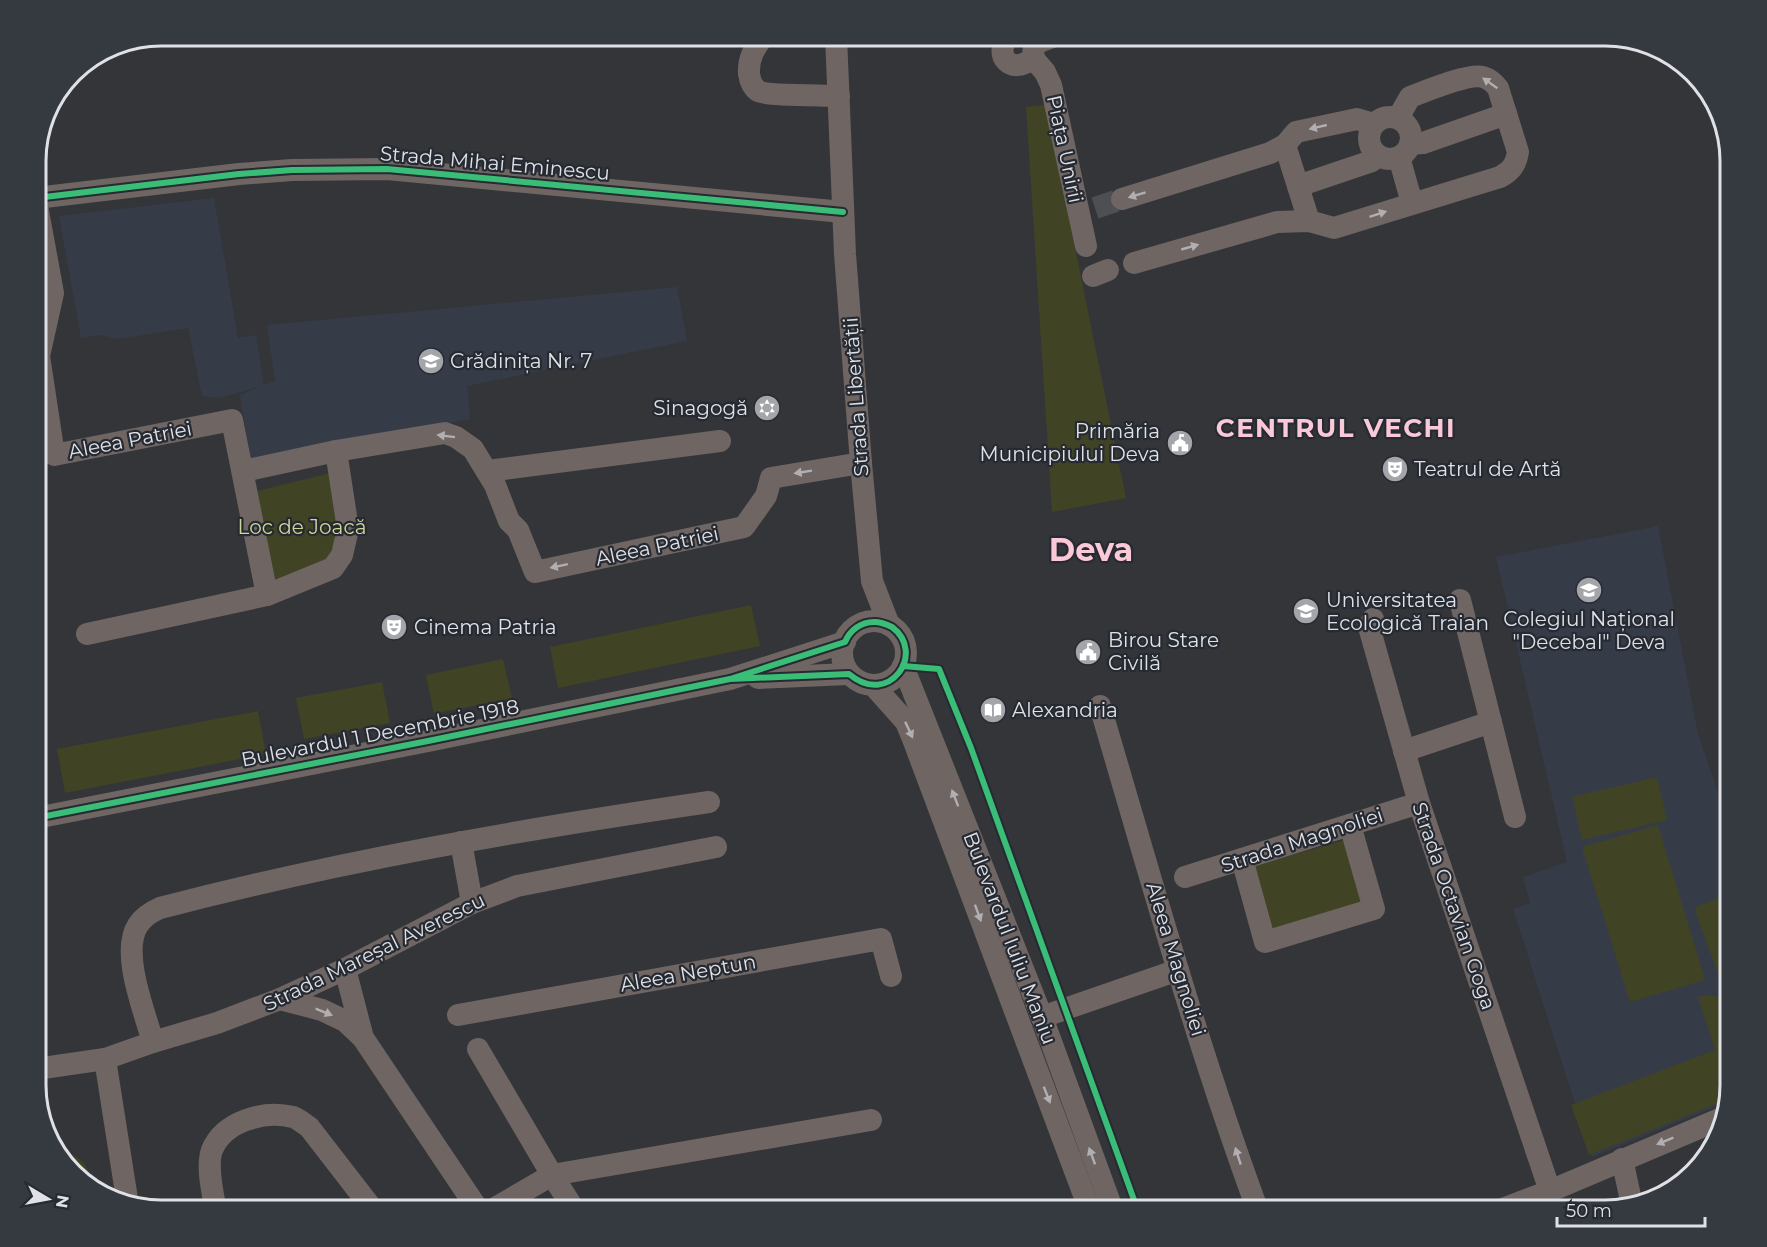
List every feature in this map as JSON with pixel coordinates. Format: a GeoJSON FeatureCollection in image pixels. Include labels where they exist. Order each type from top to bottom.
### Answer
{"type":"FeatureCollection","features":[{"type":"Feature","properties":{"kind":"street"},"geometry":{"type":"LineString","coordinates":[[758,46],[750,58],[748,67],[750,82],[758,91],[839,96]]}},
{"type":"Feature","properties":{"kind":"street","name":"Strada Libertății"},"geometry":{"type":"LineString","coordinates":[[836,46],[843,212],[861,463],[872,581],[889,625]]}},
{"type":"Feature","properties":{"kind":"street"},"geometry":{"type":"LineString","coordinates":[[1002,46],[1007,61],[1021,66],[1026,64],[1037,46]]}},
{"type":"Feature","properties":{"kind":"street","name":"Piața Unirii"},"geometry":{"type":"LineString","coordinates":[[1038,46],[1087,209],[1086,246]]}},
{"type":"Feature","properties":{"kind":"street"},"geometry":{"type":"LineString","coordinates":[[1134,263],[1277,222],[1309,221],[1334,228],[1500,177],[1512,169],[1517,162],[1518,152],[1498,88],[1494,83],[1482,77],[1476,76],[1410,97],[1398,118]]}},
{"type":"Feature","properties":{"kind":"street"},"geometry":{"type":"LineString","coordinates":[[1298,186],[1506,114]]}},
{"type":"Feature","properties":{"kind":"street"},"geometry":{"type":"LineString","coordinates":[[1398,118],[1408,127],[1411,134],[1395,152],[1372,148],[1369,140],[1370,131],[1374,124],[1382,119],[1398,118]]}},
{"type":"Feature","properties":{"kind":"street"},"geometry":{"type":"LineString","coordinates":[[1122,199],[1270,153],[1285,145],[1296,132],[1357,119],[1374,124]]}},
{"type":"Feature","properties":{"kind":"street"},"geometry":{"type":"LineString","coordinates":[[1285,145],[1309,221]]}},
{"type":"Feature","properties":{"kind":"street"},"geometry":{"type":"LineString","coordinates":[[1395,152],[1412,203]]}},
{"type":"Feature","properties":{"kind":"street","name":"Strada Mihai Eminescu"},"geometry":{"type":"LineString","coordinates":[[47,198],[239,174],[292,170],[387,169],[843,212]]}},
{"type":"Feature","properties":{"kind":"street","name":"Aleea Patriei"},"geometry":{"type":"LineString","coordinates":[[47,260],[53,293],[47,320]]}},
{"type":"Feature","properties":{"kind":"street","name":"Aleea Patriei"},"geometry":{"type":"LineString","coordinates":[[47,409],[54,455],[232,420],[267,595]]}},
{"type":"Feature","properties":{"kind":"street","name":"Aleea Patriei"},"geometry":{"type":"LineString","coordinates":[[243,471],[336,451],[445,433],[456,437],[473,449],[495,485],[509,521],[518,530],[534,572],[744,527],[766,496],[771,478],[861,463]]}},
{"type":"Feature","properties":{"kind":"street"},"geometry":{"type":"LineString","coordinates":[[487,471],[720,441]]}},
{"type":"Feature","properties":{"kind":"street"},"geometry":{"type":"LineString","coordinates":[[87,634],[267,595],[333,568],[342,555],[348,529],[336,451]]}},
{"type":"Feature","properties":{"kind":"street","name":"Strada Libertății"},"geometry":{"type":"LineString","coordinates":[[862,624],[872,581]]}},
{"type":"Feature","properties":{"kind":"street"},"geometry":{"type":"LineString","coordinates":[[1460,600],[1515,817]]}},
{"type":"Feature","properties":{"kind":"street","name":"Strada Octavian Goga"},"geometry":{"type":"LineString","coordinates":[[1373,619],[1369,627],[1419,803],[1551,1191]]}},
{"type":"Feature","properties":{"kind":"street"},"geometry":{"type":"LineString","coordinates":[[873,621],[889,625],[902,638],[905,646],[906,656],[903,666],[898,674],[883,684],[864,684],[849,674],[843,658],[844,642],[853,629],[862,624],[873,621]]}},
{"type":"Feature","properties":{"kind":"street"},"geometry":{"type":"LineString","coordinates":[[730,679],[844,642]]}},
{"type":"Feature","properties":{"kind":"street","name":"Bulevardul Iuliu Maniu"},"geometry":{"type":"LineString","coordinates":[[903,666],[1041,1017],[1109,1201]]}},
{"type":"Feature","properties":{"kind":"street"},"geometry":{"type":"LineString","coordinates":[[730,679],[849,674]]}},
{"type":"Feature","properties":{"kind":"street","name":"Bulevardul 1 Decembrie 1918"},"geometry":{"type":"LineString","coordinates":[[47,816],[730,679]]}},
{"type":"Feature","properties":{"kind":"street","name":"Bulevardul Iuliu Maniu"},"geometry":{"type":"LineString","coordinates":[[873,685],[906,722],[1086,1201]]}},
{"type":"Feature","properties":{"kind":"street","name":"Aleea Magnoliei"},"geometry":{"type":"LineString","coordinates":[[1100,706],[1178,970],[1254,1201]]}},
{"type":"Feature","properties":{"kind":"street"},"geometry":{"type":"LineString","coordinates":[[1404,751],[1491,722]]}},
{"type":"Feature","properties":{"kind":"street"},"geometry":{"type":"LineString","coordinates":[[153,1042],[137,985],[131,948],[133,935],[138,925],[147,915],[160,908],[330,867],[561,824],[709,802]]}},
{"type":"Feature","properties":{"kind":"street","name":"Strada Magnoliei"},"geometry":{"type":"LineString","coordinates":[[1185,877],[1419,803]]}},
{"type":"Feature","properties":{"kind":"street"},"geometry":{"type":"LineString","coordinates":[[1242,859],[1265,942],[1374,909],[1350,825]]}},
{"type":"Feature","properties":{"kind":"street"},"geometry":{"type":"LineString","coordinates":[[461,842],[472,903]]}},
{"type":"Feature","properties":{"kind":"street","name":"Strada Mareșal Averescu"},"geometry":{"type":"LineString","coordinates":[[47,1067],[105,1059],[217,1023],[280,999],[345,969],[472,903],[517,886],[716,847]]}},
{"type":"Feature","properties":{"kind":"street","name":"Aleea Neptun"},"geometry":{"type":"LineString","coordinates":[[458,1015],[881,939],[891,976]]}},
{"type":"Feature","properties":{"kind":"street"},"geometry":{"type":"LineString","coordinates":[[345,969],[363,1038]]}},
{"type":"Feature","properties":{"kind":"street"},"geometry":{"type":"LineString","coordinates":[[1041,1017],[1178,970]]}},
{"type":"Feature","properties":{"kind":"street"},"geometry":{"type":"LineString","coordinates":[[280,999],[322,1010],[345,1021],[363,1038],[472,1201]]}},
{"type":"Feature","properties":{"kind":"street"},"geometry":{"type":"LineString","coordinates":[[478,1048],[569,1201]]}},
{"type":"Feature","properties":{"kind":"street"},"geometry":{"type":"LineString","coordinates":[[105,1059],[126,1194]]}},
{"type":"Feature","properties":{"kind":"street"},"geometry":{"type":"LineString","coordinates":[[214,1201],[210,1182],[212,1151],[226,1130],[250,1118],[273,1115],[295,1118],[309,1127],[366,1201]]}},
{"type":"Feature","properties":{"kind":"street"},"geometry":{"type":"LineString","coordinates":[[507,1201],[552,1175],[871,1120]]}},
{"type":"Feature","properties":{"kind":"street"},"geometry":{"type":"LineString","coordinates":[[1524,1201],[1714,1121]]}},
{"type":"Feature","properties":{"kind":"street"},"geometry":{"type":"LineString","coordinates":[[1622,1159],[1630,1197]]}},
{"type":"Feature","properties":{"kind":"shaded area","name":"Grădinița Nr. 7"},"geometry":{"type":"Polygon","coordinates":[[[214,198],[238,338],[256,335],[264,385],[275,381],[267,325],[677,287],[687,341],[467,386],[470,419],[251,463],[240,395],[262,386],[219,398],[202,396],[188,328],[117,339],[99,335],[81,338],[59,216],[214,198]]]}},
{"type":"Feature","properties":{"kind":"shaded area"},"geometry":{"type":"Polygon","coordinates":[[[1658,526],[1698,734],[1720,798],[1719,1106],[1592,1157],[1513,909],[1530,903],[1523,877],[1567,862],[1496,557],[1658,526]]]}},
{"type":"Feature","properties":{"kind":"green space"},"geometry":{"type":"Polygon","coordinates":[[[1046,105],[1126,498],[1052,512],[1026,107],[1046,105]]]}},
{"type":"Feature","properties":{"kind":"green space","name":"Loc de Joacă"},"geometry":{"type":"Polygon","coordinates":[[[334,472],[339,552],[268,591],[253,492],[334,472]]]}},
{"type":"Feature","properties":{"kind":"green space"},"geometry":{"type":"Polygon","coordinates":[[[751,605],[760,646],[558,688],[550,647],[751,605]]]}},
{"type":"Feature","properties":{"kind":"green space"},"geometry":{"type":"Polygon","coordinates":[[[503,659],[512,698],[434,714],[426,675],[503,659]]]}},
{"type":"Feature","properties":{"kind":"green space"},"geometry":{"type":"Polygon","coordinates":[[[382,682],[390,723],[304,739],[296,698],[382,682]]]}},
{"type":"Feature","properties":{"kind":"green space"},"geometry":{"type":"Polygon","coordinates":[[[258,711],[266,754],[65,793],[57,749],[258,711]]]}},
{"type":"Feature","properties":{"kind":"green space"},"geometry":{"type":"Polygon","coordinates":[[[1657,777],[1667,820],[1582,840],[1572,797],[1657,777]]]}},
{"type":"Feature","properties":{"kind":"green space"},"geometry":{"type":"Polygon","coordinates":[[[1658,825],[1705,980],[1630,1002],[1582,847],[1658,825]]]}},
{"type":"Feature","properties":{"kind":"green space"},"geometry":{"type":"Polygon","coordinates":[[[1345,840],[1364,905],[1273,931],[1254,866],[1345,840]]]}},
{"type":"Feature","properties":{"kind":"green space"},"geometry":{"type":"Polygon","coordinates":[[[1720,897],[1720,979],[1695,910],[1698,906],[1720,897]]]}},
{"type":"Feature","properties":{"kind":"green space"},"geometry":{"type":"Polygon","coordinates":[[[1706,995],[1720,997],[1719,1103],[1589,1155],[1571,1105],[1715,1050],[1698,997],[1706,995]]]}},
{"type":"Feature","properties":{"kind":"green space"},"geometry":{"type":"Polygon","coordinates":[[[69,1154],[78,1158],[89,1175],[69,1154]]]}},
{"type":"Feature","properties":{"kind":"tunnel"},"geometry":{"type":"LineString","coordinates":[[1095,208],[1122,199]]}},
{"type":"Feature","properties":{"kind":"cycle path"},"geometry":{"type":"LineString","coordinates":[[47,197],[239,174],[292,170],[387,169],[843,212]]}},
{"type":"Feature","properties":{"kind":"cycle path"},"geometry":{"type":"LineString","coordinates":[[869,622],[892,627],[902,638],[906,650],[899,673],[889,681],[878,685],[864,683],[849,674],[730,679],[845,642],[856,628],[869,622]]}},
{"type":"Feature","properties":{"kind":"cycle path"},"geometry":{"type":"LineString","coordinates":[[903,666],[939,669],[971,748],[1134,1201]]}},
{"type":"Feature","properties":{"kind":"cycle path"},"geometry":{"type":"LineString","coordinates":[[47,816],[730,679]]}},
{"type":"Feature","properties":{"kind":"place","name":"Grădinița Nr. 7"},"geometry":{"type":"Point","coordinates":[431,361]}},
{"type":"Feature","properties":{"kind":"place","name":"Sinagogă"},"geometry":{"type":"Point","coordinates":[767,408]}},
{"type":"Feature","properties":{"kind":"place","name":"Primăria Municipiului Deva"},"geometry":{"type":"Point","coordinates":[1180,443]}},
{"type":"Feature","properties":{"kind":"place","name":"Teatrul de Artă"},"geometry":{"type":"Point","coordinates":[1395,469]}},
{"type":"Feature","properties":{"kind":"place","name":"Colegiul Național \"Decebal\" Deva"},"geometry":{"type":"Point","coordinates":[1589,590]}},
{"type":"Feature","properties":{"kind":"place","name":"Universitatea Ecologică Traian"},"geometry":{"type":"Point","coordinates":[1306,611]}},
{"type":"Feature","properties":{"kind":"place","name":"Cinema Patria"},"geometry":{"type":"Point","coordinates":[394,627]}},
{"type":"Feature","properties":{"kind":"place","name":"Birou Stare Civilă"},"geometry":{"type":"Point","coordinates":[1088,652]}},
{"type":"Feature","properties":{"kind":"place","name":"Alexandria"},"geometry":{"type":"Point","coordinates":[993,710]}},
{"type":"Feature","properties":{"kind":"district","name":"CENTRUL VECHI"},"geometry":{"type":"Point","coordinates":[1336,428]}},
{"type":"Feature","properties":{"kind":"district","name":"Deva"},"geometry":{"type":"Point","coordinates":[1091,549]}}]}
